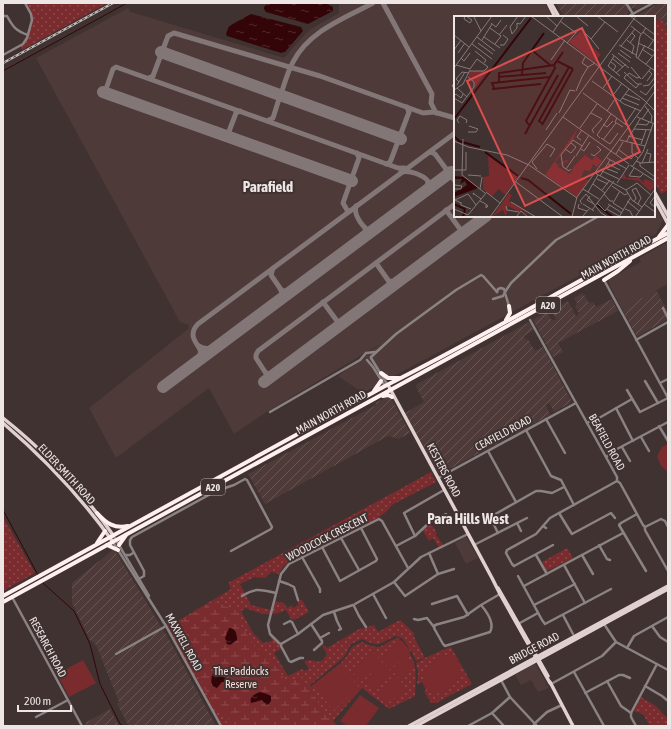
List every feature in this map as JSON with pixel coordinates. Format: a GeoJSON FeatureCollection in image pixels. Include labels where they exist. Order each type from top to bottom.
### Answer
{"type":"FeatureCollection","features":[{"type":"Feature","properties":{"kind":"highway"},"geometry":{"type":"LineString","coordinates":[[656,240],[668,224]]}},
{"type":"Feature","properties":{"kind":"highway","name":"MAIN NORTH ROAD"},"geometry":{"type":"LineString","coordinates":[[3,596],[668,233]]}},
{"type":"Feature","properties":{"kind":"highway","name":"MAIN NORTH ROAD"},"geometry":{"type":"LineString","coordinates":[[3,602],[668,238]]}},
{"type":"Feature","properties":{"kind":"highway"},"geometry":{"type":"LineString","coordinates":[[604,280],[636,256]]}},
{"type":"Feature","properties":{"kind":"highway"},"geometry":{"type":"LineString","coordinates":[[509,305],[514,312],[517,314],[520,313]]}},
{"type":"Feature","properties":{"kind":"highway"},"geometry":{"type":"LineString","coordinates":[[505,322],[510,313],[509,305]]}},
{"type":"Feature","properties":{"kind":"highway"},"geometry":{"type":"LineString","coordinates":[[381,373],[388,378],[401,378]]}},
{"type":"Feature","properties":{"kind":"highway"},"geometry":{"type":"LineString","coordinates":[[371,394],[381,381]]}},
{"type":"Feature","properties":{"kind":"highway"},"geometry":{"type":"LineString","coordinates":[[380,396],[393,396],[400,385]]}},
{"type":"Feature","properties":{"kind":"highway"},"geometry":{"type":"LineString","coordinates":[[97,513],[108,523],[114,526],[123,527],[132,525]]}},
{"type":"Feature","properties":{"kind":"highway"},"geometry":{"type":"LineString","coordinates":[[96,544],[105,531]]}},
{"type":"Feature","properties":{"kind":"highway"},"geometry":{"type":"LineString","coordinates":[[119,545],[126,534]]}},
{"type":"Feature","properties":{"kind":"highway"},"geometry":{"type":"LineString","coordinates":[[107,545],[118,550]]}},
{"type":"Feature","properties":{"kind":"highway"},"geometry":{"type":"LineString","coordinates":[[3,596],[10,595],[12,597],[18,588]]}},
{"type":"Feature","properties":{"kind":"main road"},"geometry":{"type":"LineString","coordinates":[[548,3],[554,16]]}},
{"type":"Feature","properties":{"kind":"main road"},"geometry":{"type":"LineString","coordinates":[[551,3],[558,16]]}},
{"type":"Feature","properties":{"kind":"main road"},"geometry":{"type":"LineString","coordinates":[[655,193],[668,216]]}},
{"type":"Feature","properties":{"kind":"main road"},"geometry":{"type":"LineString","coordinates":[[656,203],[668,224]]}},
{"type":"Feature","properties":{"kind":"main road","name":"KESTERS ROAD"},"geometry":{"type":"LineString","coordinates":[[386,386],[402,412],[551,683],[573,726]]}},
{"type":"Feature","properties":{"kind":"main road","name":"ELDER SMITH ROAD"},"geometry":{"type":"LineString","coordinates":[[3,418],[55,464],[82,493],[97,513],[114,541]]}},
{"type":"Feature","properties":{"kind":"main road"},"geometry":{"type":"LineString","coordinates":[[4,424],[13,426],[14,433]]}},
{"type":"Feature","properties":{"kind":"main road","name":"ELDER SMITH ROAD"},"geometry":{"type":"LineString","coordinates":[[4,424],[50,467],[111,536]]}},
{"type":"Feature","properties":{"kind":"main road","name":"BRIDGE ROAD"},"geometry":{"type":"LineString","coordinates":[[411,726],[500,679],[668,586]]}},
{"type":"Feature","properties":{"kind":"main road","name":"BRIDGE ROAD"},"geometry":{"type":"LineString","coordinates":[[537,658],[542,654],[668,589]]}},
{"type":"Feature","properties":{"kind":"main road","name":"KESTERS ROAD"},"geometry":{"type":"LineString","coordinates":[[518,624],[537,658]]}},
{"type":"Feature","properties":{"kind":"main road"},"geometry":{"type":"LineString","coordinates":[[535,652],[542,654]]}},
{"type":"Feature","properties":{"kind":"main road","name":"BRIDGE ROAD"},"geometry":{"type":"LineString","coordinates":[[416,726],[439,712]]}},
{"type":"Feature","properties":{"kind":"street"},"geometry":{"type":"LineString","coordinates":[[3,55],[23,44],[28,35],[32,18],[25,3]]}},
{"type":"Feature","properties":{"kind":"street"},"geometry":{"type":"LineString","coordinates":[[626,3],[633,14]]}},
{"type":"Feature","properties":{"kind":"street"},"geometry":{"type":"LineString","coordinates":[[629,16],[653,3]]}},
{"type":"Feature","properties":{"kind":"street"},"geometry":{"type":"LineString","coordinates":[[3,16],[7,16],[15,30],[28,35]]}},
{"type":"Feature","properties":{"kind":"street"},"geometry":{"type":"LineString","coordinates":[[511,283],[501,288],[493,299],[505,293],[511,283],[556,240],[597,217]]}},
{"type":"Feature","properties":{"kind":"street"},"geometry":{"type":"LineString","coordinates":[[353,363],[367,360],[396,334],[456,290],[481,275],[494,287],[501,288],[505,293],[509,305]]}},
{"type":"Feature","properties":{"kind":"street"},"geometry":{"type":"LineString","coordinates":[[604,280],[668,398],[640,412],[627,390]]}},
{"type":"Feature","properties":{"kind":"street"},"geometry":{"type":"LineString","coordinates":[[490,283],[497,293],[504,298],[509,305]]}},
{"type":"Feature","properties":{"kind":"street"},"geometry":{"type":"LineString","coordinates":[[663,308],[668,318]]}},
{"type":"Feature","properties":{"kind":"street","name":"BEAFIELD ROAD"},"geometry":{"type":"LineString","coordinates":[[530,320],[618,478],[617,481],[620,483],[645,527],[645,530],[668,571]]}},
{"type":"Feature","properties":{"kind":"street"},"geometry":{"type":"LineString","coordinates":[[636,340],[668,322]]}},
{"type":"Feature","properties":{"kind":"street"},"geometry":{"type":"LineString","coordinates":[[270,412],[364,357],[365,354],[377,351]]}},
{"type":"Feature","properties":{"kind":"street","name":"KESTERS ROAD"},"geometry":{"type":"LineString","coordinates":[[368,353],[381,373],[386,386]]}},
{"type":"Feature","properties":{"kind":"street","name":"KESTERS ROAD"},"geometry":{"type":"LineString","coordinates":[[364,357],[386,386]]}},
{"type":"Feature","properties":{"kind":"street"},"geometry":{"type":"LineString","coordinates":[[660,383],[668,379]]}},
{"type":"Feature","properties":{"kind":"street"},"geometry":{"type":"LineString","coordinates":[[645,381],[658,403]]}},
{"type":"Feature","properties":{"kind":"street"},"geometry":{"type":"LineString","coordinates":[[587,423],[632,399]]}},
{"type":"Feature","properties":{"kind":"street","name":"CEAFIELD ROAD"},"geometry":{"type":"LineString","coordinates":[[438,478],[576,403]]}},
{"type":"Feature","properties":{"kind":"street"},"geometry":{"type":"LineString","coordinates":[[616,408],[633,441]]}},
{"type":"Feature","properties":{"kind":"street"},"geometry":{"type":"LineString","coordinates":[[546,419],[565,453]]}},
{"type":"Feature","properties":{"kind":"street"},"geometry":{"type":"LineString","coordinates":[[606,457],[668,422]]}},
{"type":"Feature","properties":{"kind":"street"},"geometry":{"type":"LineString","coordinates":[[659,426],[664,437],[668,441]]}},
{"type":"Feature","properties":{"kind":"street"},"geometry":{"type":"LineString","coordinates":[[526,430],[551,476],[561,480],[574,505]]}},
{"type":"Feature","properties":{"kind":"street"},"geometry":{"type":"LineString","coordinates":[[641,437],[649,451]]}},
{"type":"Feature","properties":{"kind":"street"},"geometry":{"type":"LineString","coordinates":[[622,447],[630,462]]}},
{"type":"Feature","properties":{"kind":"street"},"geometry":{"type":"LineString","coordinates":[[488,451],[516,502]]}},
{"type":"Feature","properties":{"kind":"street"},"geometry":{"type":"LineString","coordinates":[[628,457],[632,456]]}},
{"type":"Feature","properties":{"kind":"street"},"geometry":{"type":"LineString","coordinates":[[139,579],[144,576],[144,571],[130,545],[130,540],[132,537],[216,491],[234,485],[245,479],[247,480],[272,526],[271,529],[231,551]]}},
{"type":"Feature","properties":{"kind":"street"},"geometry":{"type":"LineString","coordinates":[[514,571],[514,566],[506,554],[506,551],[536,534],[550,518],[617,481]]}},
{"type":"Feature","properties":{"kind":"street"},"geometry":{"type":"LineString","coordinates":[[498,533],[491,519],[492,516],[536,491],[552,493],[564,487]]}},
{"type":"Feature","properties":{"kind":"street"},"geometry":{"type":"LineString","coordinates":[[415,536],[404,513],[444,490]]}},
{"type":"Feature","properties":{"kind":"street"},"geometry":{"type":"LineString","coordinates":[[559,513],[572,534],[610,513],[615,518]]}},
{"type":"Feature","properties":{"kind":"street"},"geometry":{"type":"LineString","coordinates":[[396,546],[415,536],[430,522],[446,514]]}},
{"type":"Feature","properties":{"kind":"street"},"geometry":{"type":"LineString","coordinates":[[637,514],[619,524],[646,571]]}},
{"type":"Feature","properties":{"kind":"street"},"geometry":{"type":"LineString","coordinates":[[474,545],[527,518]]}},
{"type":"Feature","properties":{"kind":"street"},"geometry":{"type":"LineString","coordinates":[[645,527],[661,519],[665,521],[668,527]]}},
{"type":"Feature","properties":{"kind":"street","name":"WOODCOCK CRESCENT"},"geometry":{"type":"LineString","coordinates":[[281,644],[270,634],[268,625],[281,574],[289,564],[380,520],[408,568]]}},
{"type":"Feature","properties":{"kind":"street"},"geometry":{"type":"LineString","coordinates":[[517,523],[521,531]]}},
{"type":"Feature","properties":{"kind":"street"},"geometry":{"type":"LineString","coordinates":[[322,547],[340,581],[376,561],[377,559],[361,528]]}},
{"type":"Feature","properties":{"kind":"street"},"geometry":{"type":"LineString","coordinates":[[524,586],[623,533]]}},
{"type":"Feature","properties":{"kind":"street"},"geometry":{"type":"LineString","coordinates":[[303,658],[291,662],[289,661],[281,644],[298,634],[323,615],[354,605],[394,582],[421,557],[468,534]]}},
{"type":"Feature","properties":{"kind":"street"},"geometry":{"type":"LineString","coordinates":[[341,538],[359,570]]}},
{"type":"Feature","properties":{"kind":"street","name":"MAXWELL ROAD"},"geometry":{"type":"LineString","coordinates":[[114,541],[126,555],[129,564]]}},
{"type":"Feature","properties":{"kind":"street","name":"MAXWELL ROAD"},"geometry":{"type":"LineString","coordinates":[[114,541],[118,550],[139,579],[221,726]]}},
{"type":"Feature","properties":{"kind":"street"},"geometry":{"type":"LineString","coordinates":[[514,566],[554,544]]}},
{"type":"Feature","properties":{"kind":"street"},"geometry":{"type":"LineString","coordinates":[[599,545],[607,559],[610,560]]}},
{"type":"Feature","properties":{"kind":"street"},"geometry":{"type":"LineString","coordinates":[[126,555],[133,553]]}},
{"type":"Feature","properties":{"kind":"street"},"geometry":{"type":"LineString","coordinates":[[430,553],[438,574]]}},
{"type":"Feature","properties":{"kind":"street"},"geometry":{"type":"LineString","coordinates":[[536,555],[547,574]]}},
{"type":"Feature","properties":{"kind":"street"},"geometry":{"type":"LineString","coordinates":[[582,555],[592,574]]}},
{"type":"Feature","properties":{"kind":"street"},"geometry":{"type":"LineString","coordinates":[[302,557],[320,589],[320,592]]}},
{"type":"Feature","properties":{"kind":"street"},"geometry":{"type":"LineString","coordinates":[[663,562],[668,560]]}},
{"type":"Feature","properties":{"kind":"street"},"geometry":{"type":"LineString","coordinates":[[564,565],[585,602]]}},
{"type":"Feature","properties":{"kind":"street"},"geometry":{"type":"LineString","coordinates":[[394,582],[405,596],[438,574],[454,568]]}},
{"type":"Feature","properties":{"kind":"street"},"geometry":{"type":"LineString","coordinates":[[518,576],[545,625],[610,589]]}},
{"type":"Feature","properties":{"kind":"street"},"geometry":{"type":"LineString","coordinates":[[279,582],[294,587],[298,600]]}},
{"type":"Feature","properties":{"kind":"street"},"geometry":{"type":"LineString","coordinates":[[534,605],[575,584]]}},
{"type":"Feature","properties":{"kind":"street"},"geometry":{"type":"LineString","coordinates":[[242,596],[254,589],[260,589],[276,594]]}},
{"type":"Feature","properties":{"kind":"street"},"geometry":{"type":"LineString","coordinates":[[373,594],[386,618]]}},
{"type":"Feature","properties":{"kind":"street"},"geometry":{"type":"LineString","coordinates":[[434,627],[468,615],[481,605],[501,594]]}},
{"type":"Feature","properties":{"kind":"street"},"geometry":{"type":"LineString","coordinates":[[432,604],[458,596],[468,615]]}},
{"type":"Feature","properties":{"kind":"street","name":"RESEARCH ROAD"},"geometry":{"type":"LineString","coordinates":[[12,597],[82,726]]}},
{"type":"Feature","properties":{"kind":"street"},"geometry":{"type":"LineString","coordinates":[[354,605],[366,627]]}},
{"type":"Feature","properties":{"kind":"street"},"geometry":{"type":"LineString","coordinates":[[414,619],[418,620],[427,618],[445,646],[488,633],[492,629],[492,624],[481,605]]}},
{"type":"Feature","properties":{"kind":"street"},"geometry":{"type":"LineString","coordinates":[[334,612],[341,629],[339,630]]}},
{"type":"Feature","properties":{"kind":"street"},"geometry":{"type":"LineString","coordinates":[[518,624],[538,613]]}},
{"type":"Feature","properties":{"kind":"street"},"geometry":{"type":"LineString","coordinates":[[563,615],[573,634]]}},
{"type":"Feature","properties":{"kind":"street"},"geometry":{"type":"LineString","coordinates":[[627,648],[634,636],[668,617]]}},
{"type":"Feature","properties":{"kind":"street"},"geometry":{"type":"LineString","coordinates":[[284,624],[290,621],[292,622],[298,634]]}},
{"type":"Feature","properties":{"kind":"street"},"geometry":{"type":"LineString","coordinates":[[604,622],[616,642],[668,670]]}},
{"type":"Feature","properties":{"kind":"street"},"geometry":{"type":"LineString","coordinates":[[311,624],[322,643],[314,650]]}},
{"type":"Feature","properties":{"kind":"street"},"geometry":{"type":"LineString","coordinates":[[116,654],[166,626]]}},
{"type":"Feature","properties":{"kind":"street"},"geometry":{"type":"LineString","coordinates":[[652,626],[660,637],[668,642]]}},
{"type":"Feature","properties":{"kind":"street"},"geometry":{"type":"LineString","coordinates":[[320,638],[329,633]]}},
{"type":"Feature","properties":{"kind":"street"},"geometry":{"type":"LineString","coordinates":[[551,683],[602,656],[616,642]]}},
{"type":"Feature","properties":{"kind":"street"},"geometry":{"type":"LineString","coordinates":[[636,726],[631,713],[656,664]]}},
{"type":"Feature","properties":{"kind":"street"},"geometry":{"type":"LineString","coordinates":[[574,672],[604,726]]}},
{"type":"Feature","properties":{"kind":"street"},"geometry":{"type":"LineString","coordinates":[[585,693],[621,674],[630,678]]}},
{"type":"Feature","properties":{"kind":"street"},"geometry":{"type":"LineString","coordinates":[[500,679],[510,697],[536,725],[545,714],[562,705]]}},
{"type":"Feature","properties":{"kind":"street"},"geometry":{"type":"LineString","coordinates":[[607,681],[621,706],[631,713]]}},
{"type":"Feature","properties":{"kind":"street"},"geometry":{"type":"LineString","coordinates":[[645,686],[663,696],[668,701]]}},
{"type":"Feature","properties":{"kind":"street"},"geometry":{"type":"LineString","coordinates":[[470,726],[492,713],[510,697]]}},
{"type":"Feature","properties":{"kind":"street"},"geometry":{"type":"LineString","coordinates":[[36,717],[68,700]]}},
{"type":"Feature","properties":{"kind":"street"},"geometry":{"type":"LineString","coordinates":[[492,713],[504,726]]}},
{"type":"Feature","properties":{"kind":"shaded area"},"geometry":{"type":"Polygon","coordinates":[[[339,3],[545,3],[552,16],[454,16],[454,217],[655,217],[655,208],[663,220],[656,234],[363,393],[338,376],[380,344],[265,413],[234,434],[209,388],[116,458],[89,408],[188,329],[189,325],[180,322],[36,58],[128,8],[131,12],[284,58],[309,30],[339,13],[339,3]]]}},
{"type":"Feature","properties":{"kind":"shaded area"},"geometry":{"type":"Polygon","coordinates":[[[556,3],[648,3],[637,9],[632,8],[627,14],[622,16],[563,16],[556,3]]]}},
{"type":"Feature","properties":{"kind":"shaded area"},"geometry":{"type":"Polygon","coordinates":[[[659,3],[667,3],[668,32],[661,18],[655,21],[655,16],[636,16],[659,3]]]}},
{"type":"Feature","properties":{"kind":"shaded area"},"geometry":{"type":"Polygon","coordinates":[[[668,242],[668,284],[622,309],[609,284],[609,279],[641,262],[639,258],[668,242]]]}},
{"type":"Feature","properties":{"kind":"shaded area"},"geometry":{"type":"Polygon","coordinates":[[[656,290],[668,312],[668,319],[638,336],[636,335],[622,309],[656,290]]]}},
{"type":"Feature","properties":{"kind":"shaded area"},"geometry":{"type":"Polygon","coordinates":[[[583,293],[589,303],[593,302],[596,307],[612,299],[618,311],[558,343],[563,352],[553,357],[533,320],[547,312],[552,321],[556,319],[551,310],[568,301],[576,316],[579,314],[575,306],[577,304],[574,298],[583,293]]]}},
{"type":"Feature","properties":{"kind":"shaded area"},"geometry":{"type":"Polygon","coordinates":[[[529,322],[534,330],[524,336],[526,340],[528,339],[535,351],[543,347],[571,400],[570,403],[554,412],[549,403],[546,405],[550,415],[439,474],[405,413],[424,402],[416,387],[417,384],[529,322]]]}},
{"type":"Feature","properties":{"kind":"shaded area"},"geometry":{"type":"Polygon","coordinates":[[[387,397],[391,398],[410,433],[399,439],[388,436],[265,504],[248,474],[376,405],[375,403],[387,397]]]}},
{"type":"Feature","properties":{"kind":"shaded area"},"geometry":{"type":"Polygon","coordinates":[[[465,537],[478,558],[466,564],[455,543],[465,537]]]}},
{"type":"Feature","properties":{"kind":"shaded area"},"geometry":{"type":"Polygon","coordinates":[[[114,549],[171,643],[216,726],[129,726],[117,704],[119,702],[96,645],[90,640],[72,603],[72,583],[114,549]]]}},
{"type":"Feature","properties":{"kind":"shaded area"},"geometry":{"type":"Polygon","coordinates":[[[535,663],[549,688],[538,692],[531,680],[521,685],[515,675],[535,663]]]}},
{"type":"Feature","properties":{"kind":"shaded area"},"geometry":{"type":"Polygon","coordinates":[[[110,709],[119,726],[86,726],[85,723],[110,709]]]}},
{"type":"Feature","properties":{"kind":"green space"},"geometry":{"type":"Polygon","coordinates":[[[25,3],[107,3],[22,50],[20,46],[25,41],[32,18],[25,3]]]}},
{"type":"Feature","properties":{"kind":"green space"},"geometry":{"type":"Polygon","coordinates":[[[661,18],[668,32],[668,190],[661,194],[655,184],[655,21],[661,18]]]}},
{"type":"Feature","properties":{"kind":"green space"},"geometry":{"type":"Polygon","coordinates":[[[668,444],[668,472],[661,466],[657,456],[662,447],[668,444]]]}},
{"type":"Feature","properties":{"kind":"green space"},"geometry":{"type":"Polygon","coordinates":[[[431,472],[436,482],[392,505],[377,519],[288,562],[279,574],[271,572],[265,578],[255,577],[240,584],[251,605],[271,610],[274,601],[284,603],[287,608],[292,605],[293,608],[298,605],[298,600],[302,600],[309,612],[294,620],[291,619],[286,610],[276,614],[262,614],[246,608],[241,611],[253,633],[263,643],[272,641],[271,636],[280,645],[281,649],[274,653],[288,676],[302,669],[304,671],[309,669],[304,661],[309,660],[317,662],[323,660],[327,654],[322,646],[324,645],[327,648],[361,628],[374,625],[378,632],[400,620],[415,634],[413,635],[425,658],[416,661],[402,638],[395,636],[379,644],[362,639],[351,644],[344,657],[309,686],[310,687],[341,663],[352,647],[362,642],[378,647],[397,638],[406,647],[413,659],[416,676],[415,696],[389,709],[362,688],[333,721],[337,726],[221,726],[165,624],[172,620],[176,622],[231,589],[228,583],[431,472]]]}},
{"type":"Feature","properties":{"kind":"green space"},"geometry":{"type":"Polygon","coordinates":[[[3,517],[35,573],[3,591],[3,517]]]}},
{"type":"Feature","properties":{"kind":"green space"},"geometry":{"type":"Polygon","coordinates":[[[430,522],[437,533],[436,535],[444,546],[439,548],[433,538],[429,541],[422,529],[430,522]]]}},
{"type":"Feature","properties":{"kind":"green space"},"geometry":{"type":"Polygon","coordinates":[[[567,548],[573,558],[547,571],[542,562],[567,548]]]}},
{"type":"Feature","properties":{"kind":"green space","name":"The Paddocks Reserve"},"geometry":{"type":"Polygon","coordinates":[[[211,604],[237,609],[237,619],[255,647],[275,662],[286,683],[301,676],[334,726],[233,726],[224,713],[212,703],[170,625],[211,604]]]}},
{"type":"Feature","properties":{"kind":"green space"},"geometry":{"type":"Polygon","coordinates":[[[402,641],[411,651],[392,668],[382,658],[402,641]]]}},
{"type":"Feature","properties":{"kind":"green space"},"geometry":{"type":"Polygon","coordinates":[[[451,647],[472,684],[436,703],[431,703],[424,691],[426,690],[422,682],[417,685],[418,672],[416,663],[451,647]]]}},
{"type":"Feature","properties":{"kind":"green space"},"geometry":{"type":"Polygon","coordinates":[[[373,652],[383,663],[361,682],[351,671],[373,652]]]}},
{"type":"Feature","properties":{"kind":"green space"},"geometry":{"type":"Polygon","coordinates":[[[443,655],[452,657],[458,662],[460,668],[459,675],[456,682],[450,688],[443,692],[434,694],[424,685],[424,673],[431,663],[443,655]]]}},
{"type":"Feature","properties":{"kind":"green space"},"geometry":{"type":"Polygon","coordinates":[[[406,657],[413,665],[400,677],[393,669],[406,657]]]}},
{"type":"Feature","properties":{"kind":"green space"},"geometry":{"type":"Polygon","coordinates":[[[83,660],[96,683],[69,697],[57,674],[83,660]]]}},
{"type":"Feature","properties":{"kind":"green space"},"geometry":{"type":"Polygon","coordinates":[[[385,664],[394,674],[374,691],[365,681],[385,664]]]}},
{"type":"Feature","properties":{"kind":"green space"},"geometry":{"type":"Polygon","coordinates":[[[339,665],[359,687],[333,711],[315,686],[339,665]]]}},
{"type":"Feature","properties":{"kind":"green space"},"geometry":{"type":"Polygon","coordinates":[[[398,677],[407,690],[386,704],[377,692],[398,677]]]}},
{"type":"Feature","properties":{"kind":"green space"},"geometry":{"type":"Polygon","coordinates":[[[360,695],[379,708],[366,726],[347,726],[340,721],[360,695]]]}},
{"type":"Feature","properties":{"kind":"green space"},"geometry":{"type":"Polygon","coordinates":[[[641,697],[656,706],[668,719],[668,726],[650,726],[643,714],[634,711],[641,697]]]}},
{"type":"Feature","properties":{"kind":"water"},"geometry":{"type":"Polygon","coordinates":[[[268,3],[325,3],[333,7],[333,11],[308,24],[266,12],[264,7],[268,3]]]}},
{"type":"Feature","properties":{"kind":"water"},"geometry":{"type":"Polygon","coordinates":[[[251,14],[301,27],[303,31],[285,52],[281,53],[227,36],[226,34],[229,26],[251,14]]]}},
{"type":"Feature","properties":{"kind":"water"},"geometry":{"type":"Polygon","coordinates":[[[229,628],[235,631],[237,638],[237,640],[230,645],[227,644],[225,638],[229,628]]]}},
{"type":"Feature","properties":{"kind":"water"},"geometry":{"type":"Polygon","coordinates":[[[213,674],[238,683],[239,687],[237,688],[232,683],[222,682],[217,688],[213,686],[211,679],[213,674]]]}},
{"type":"Feature","properties":{"kind":"water"},"geometry":{"type":"Polygon","coordinates":[[[260,692],[271,696],[271,701],[268,705],[266,705],[262,700],[251,703],[252,697],[260,692]]]}},
{"type":"Feature","properties":{"kind":"waterway"},"geometry":{"type":"LineString","coordinates":[[3,71],[127,3]]}},
{"type":"Feature","properties":{"kind":"waterway"},"geometry":{"type":"LineString","coordinates":[[3,510],[38,575]]}},
{"type":"Feature","properties":{"kind":"waterway"},"geometry":{"type":"LineString","coordinates":[[43,583],[74,611],[90,644],[100,684],[120,724],[123,726]]}},
{"type":"Feature","properties":{"kind":"taxiway"},"geometry":{"type":"LineString","coordinates":[[294,100],[284,96],[282,91],[293,62],[300,51],[317,34],[373,3]]}},
{"type":"Feature","properties":{"kind":"taxiway"},"geometry":{"type":"LineString","coordinates":[[383,3],[432,94],[431,103],[436,113]]}},
{"type":"Feature","properties":{"kind":"taxiway"},"geometry":{"type":"LineString","coordinates":[[149,78],[153,76],[168,36],[174,33],[320,76],[423,113],[434,112],[454,118]]}},
{"type":"Feature","properties":{"kind":"taxiway"},"geometry":{"type":"LineString","coordinates":[[164,48],[165,53],[175,58]]}},
{"type":"Feature","properties":{"kind":"taxiway"},"geometry":{"type":"LineString","coordinates":[[115,96],[108,93],[106,89],[113,69],[116,67],[398,168],[405,168]]}},
{"type":"Feature","properties":{"kind":"taxiway"},"geometry":{"type":"LineString","coordinates":[[267,121],[273,118],[279,99],[277,95],[268,91]]}},
{"type":"Feature","properties":{"kind":"taxiway"},"geometry":{"type":"LineString","coordinates":[[386,164],[391,160],[409,112],[407,107]]}},
{"type":"Feature","properties":{"kind":"taxiway"},"geometry":{"type":"LineString","coordinates":[[215,132],[224,135],[228,134],[236,113],[240,111]]}},
{"type":"Feature","properties":{"kind":"taxiway"},"geometry":{"type":"LineString","coordinates":[[229,132],[231,137],[240,141]]}},
{"type":"Feature","properties":{"kind":"taxiway"},"geometry":{"type":"LineString","coordinates":[[389,134],[396,137],[400,134]]}},
{"type":"Feature","properties":{"kind":"taxiway"},"geometry":{"type":"LineString","coordinates":[[202,352],[193,335],[193,331],[198,324],[454,134]]}},
{"type":"Feature","properties":{"kind":"taxiway"},"geometry":{"type":"LineString","coordinates":[[428,153],[431,152],[435,154],[454,180]]}},
{"type":"Feature","properties":{"kind":"taxiway"},"geometry":{"type":"LineString","coordinates":[[350,211],[347,210],[343,203],[359,158],[357,153]]}},
{"type":"Feature","properties":{"kind":"taxiway"},"geometry":{"type":"LineString","coordinates":[[432,185],[445,176],[446,169]]}},
{"type":"Feature","properties":{"kind":"taxiway"},"geometry":{"type":"LineString","coordinates":[[401,172],[416,174],[428,181],[427,188],[413,200]]}},
{"type":"Feature","properties":{"kind":"taxiway"},"geometry":{"type":"LineString","coordinates":[[340,177],[347,180],[349,185]]}},
{"type":"Feature","properties":{"kind":"taxiway"},"geometry":{"type":"LineString","coordinates":[[269,378],[256,358],[258,351],[454,205]]}},
{"type":"Feature","properties":{"kind":"taxiway"},"geometry":{"type":"LineString","coordinates":[[356,206],[355,209],[357,216],[363,226],[368,230],[372,230],[388,218]]}},
{"type":"Feature","properties":{"kind":"taxiway"},"geometry":{"type":"LineString","coordinates":[[446,210],[463,233]]}},
{"type":"Feature","properties":{"kind":"taxiway"},"geometry":{"type":"LineString","coordinates":[[349,247],[363,237],[365,228]]}},
{"type":"Feature","properties":{"kind":"taxiway"},"geometry":{"type":"LineString","coordinates":[[376,263],[390,283],[389,288],[382,294]]}},
{"type":"Feature","properties":{"kind":"taxiway"},"geometry":{"type":"LineString","coordinates":[[266,309],[278,300],[282,294],[271,275],[273,268]]}},
{"type":"Feature","properties":{"kind":"taxiway"},"geometry":{"type":"LineString","coordinates":[[389,281],[396,282],[404,277]]}},
{"type":"Feature","properties":{"kind":"taxiway"},"geometry":{"type":"LineString","coordinates":[[282,290],[291,290],[305,280]]}},
{"type":"Feature","properties":{"kind":"taxiway"},"geometry":{"type":"LineString","coordinates":[[323,302],[340,325]]}},
{"type":"Feature","properties":{"kind":"taxiway"},"geometry":{"type":"LineString","coordinates":[[199,346],[207,349],[211,348],[228,338]]}},
{"type":"Feature","properties":{"kind":"taxiway"},"geometry":{"type":"LineString","coordinates":[[183,371],[198,359],[200,356],[200,349]]}},
{"type":"Feature","properties":{"kind":"taxiway"},"geometry":{"type":"LineString","coordinates":[[266,373],[273,375],[283,367]]}},
{"type":"Feature","properties":{"kind":"runway"},"geometry":{"type":"LineString","coordinates":[[161,52],[401,139]]}},
{"type":"Feature","properties":{"kind":"runway"},"geometry":{"type":"LineString","coordinates":[[103,92],[352,181]]}},
{"type":"Feature","properties":{"kind":"runway"},"geometry":{"type":"LineString","coordinates":[[163,387],[451,172]]}},
{"type":"Feature","properties":{"kind":"runway"},"geometry":{"type":"LineString","coordinates":[[264,382],[485,217]]}},
{"type":"Feature","properties":{"kind":"railway"},"geometry":{"type":"LineString","coordinates":[[3,63],[113,3]]}},
{"type":"Feature","properties":{"kind":"district","name":"Parafield"},"geometry":{"type":"Point","coordinates":[268,187]}},
{"type":"Feature","properties":{"kind":"district","name":"Para Hills West"},"geometry":{"type":"Point","coordinates":[468,519]}}]}
